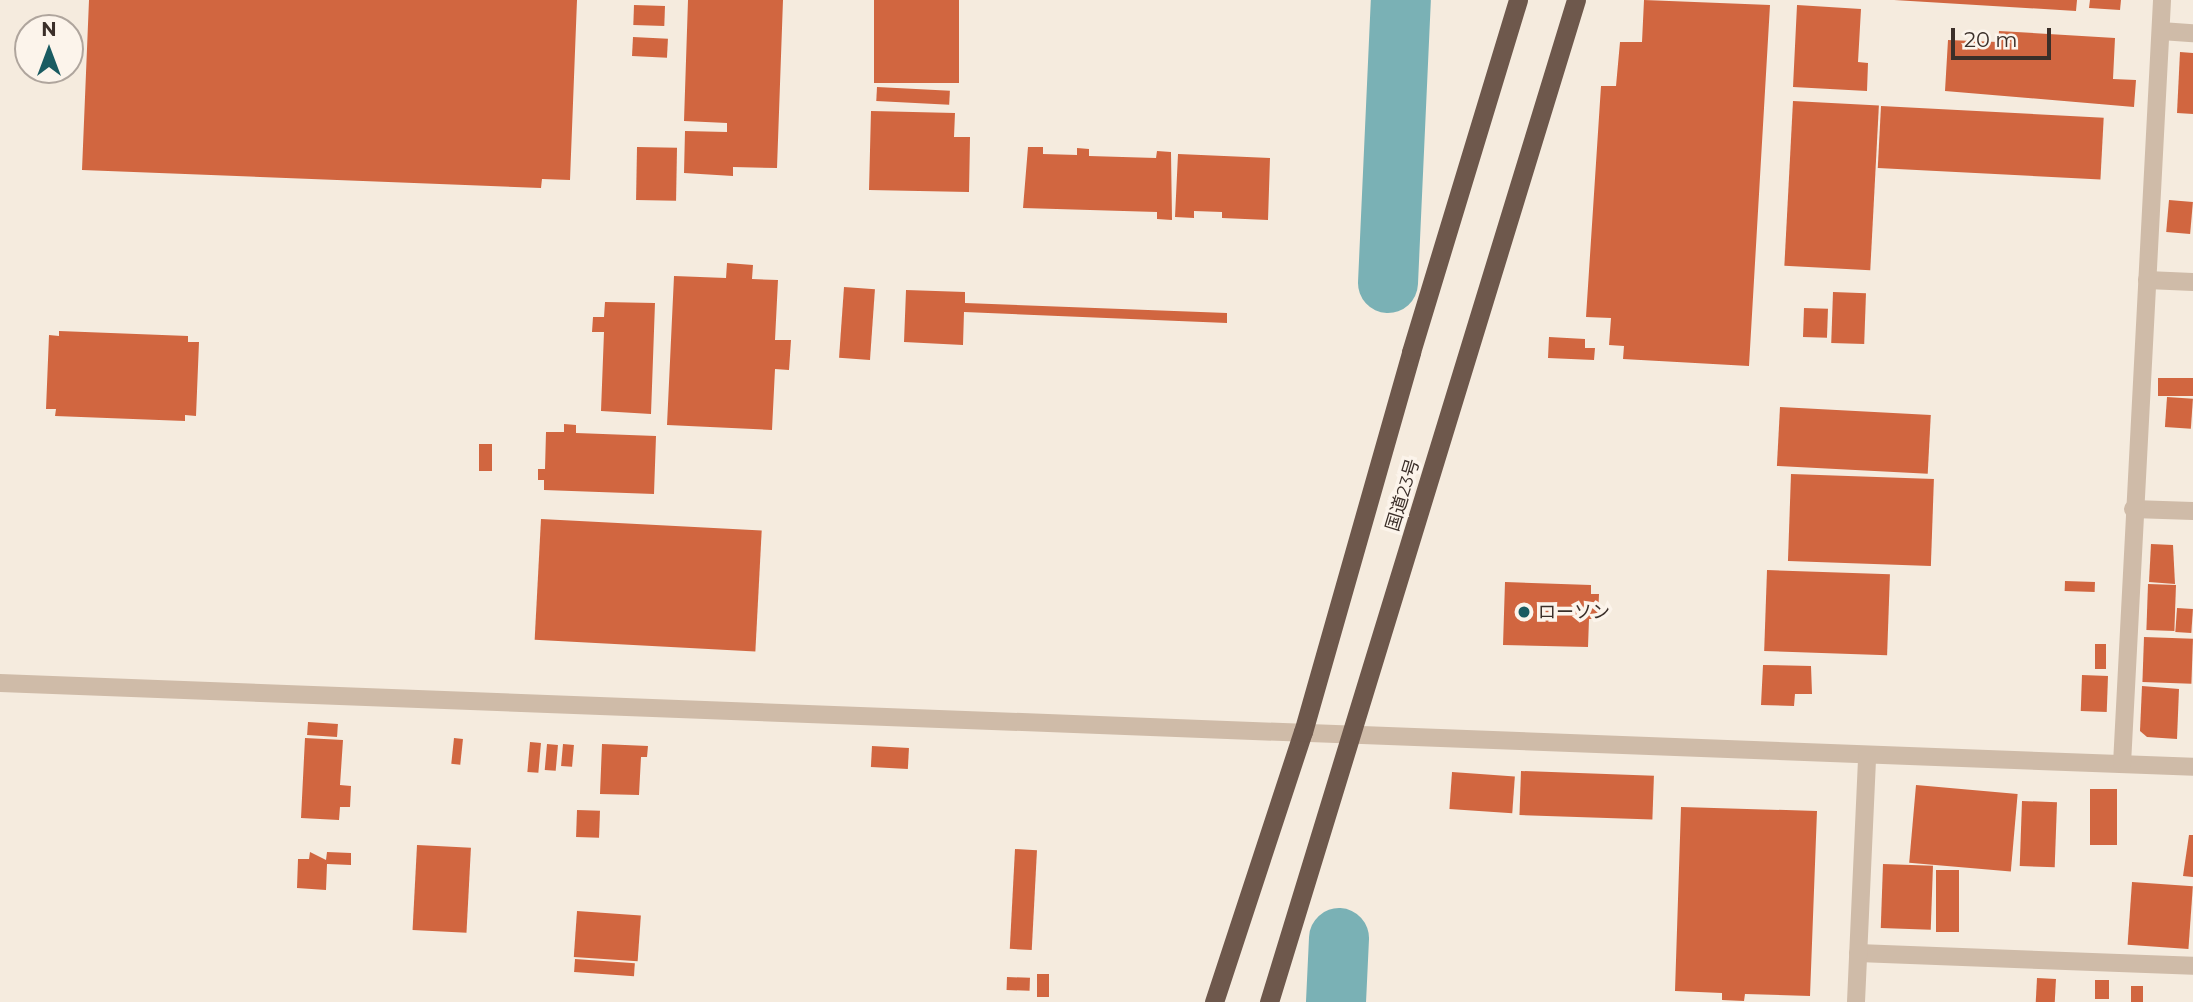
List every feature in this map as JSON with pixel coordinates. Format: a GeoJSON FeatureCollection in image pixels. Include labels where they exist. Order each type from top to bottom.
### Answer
{"type":"FeatureCollection","features":[{"type":"Feature","properties":{"kind":"highway","name":"国道23号"},"geometry":{"type":"LineString","coordinates":[[1214,1002],[1303,732],[1411,352],[1518,0]]}},
{"type":"Feature","properties":{"kind":"highway","name":"国道23号"},"geometry":{"type":"LineString","coordinates":[[1269,1002],[1576,0]]}},
{"type":"Feature","properties":{"kind":"street"},"geometry":{"type":"LineString","coordinates":[[2122,764],[2133,509],[2162,0]]}},
{"type":"Feature","properties":{"kind":"street"},"geometry":{"type":"LineString","coordinates":[[2161,31],[2193,33]]}},
{"type":"Feature","properties":{"kind":"street"},"geometry":{"type":"LineString","coordinates":[[2147,280],[2193,282]]}},
{"type":"Feature","properties":{"kind":"street"},"geometry":{"type":"LineString","coordinates":[[2133,509],[2193,511]]}},
{"type":"Feature","properties":{"kind":"street"},"geometry":{"type":"LineString","coordinates":[[0,683],[2193,767]]}},
{"type":"Feature","properties":{"kind":"street"},"geometry":{"type":"LineString","coordinates":[[1856,1002],[1867,756]]}},
{"type":"Feature","properties":{"kind":"street"},"geometry":{"type":"LineString","coordinates":[[1858,953],[2193,966]]}},
{"type":"Feature","properties":{"kind":"building"},"geometry":{"type":"Polygon","coordinates":[[[89,0],[577,0],[570,180],[542,179],[541,188],[82,170],[89,0]]]}},
{"type":"Feature","properties":{"kind":"building"},"geometry":{"type":"Polygon","coordinates":[[[688,0],[783,0],[777,168],[733,167],[733,176],[684,173],[685,131],[727,132],[727,123],[684,121],[688,0]]]}},
{"type":"Feature","properties":{"kind":"building"},"geometry":{"type":"Polygon","coordinates":[[[874,0],[959,0],[959,83],[874,83],[874,0]]]}},
{"type":"Feature","properties":{"kind":"building"},"geometry":{"type":"Polygon","coordinates":[[[1644,0],[1770,5],[1749,366],[1623,359],[1624,346],[1609,345],[1611,318],[1586,317],[1601,86],[1616,86],[1620,42],[1642,42],[1644,0]]]}},
{"type":"Feature","properties":{"kind":"building"},"geometry":{"type":"Polygon","coordinates":[[[1894,0],[2077,0],[2076,11],[1894,0]]]}},
{"type":"Feature","properties":{"kind":"building"},"geometry":{"type":"Polygon","coordinates":[[[2090,0],[2121,0],[2120,10],[2089,8],[2090,0]]]}},
{"type":"Feature","properties":{"kind":"building"},"geometry":{"type":"Polygon","coordinates":[[[634,5],[665,6],[664,26],[633,25],[634,5]]]}},
{"type":"Feature","properties":{"kind":"building"},"geometry":{"type":"Polygon","coordinates":[[[1797,5],[1861,9],[1858,62],[1868,63],[1867,91],[1793,87],[1797,5]]]}},
{"type":"Feature","properties":{"kind":"building"},"geometry":{"type":"Polygon","coordinates":[[[1999,31],[2115,38],[2113,79],[2136,80],[2134,107],[1945,91],[1948,40],[1998,42],[1999,31]]]}},
{"type":"Feature","properties":{"kind":"building"},"geometry":{"type":"Polygon","coordinates":[[[633,37],[668,39],[667,58],[632,56],[633,37]]]}},
{"type":"Feature","properties":{"kind":"building"},"geometry":{"type":"Polygon","coordinates":[[[2180,52],[2193,53],[2193,114],[2177,113],[2180,52]]]}},
{"type":"Feature","properties":{"kind":"building"},"geometry":{"type":"Polygon","coordinates":[[[877,87],[950,91],[949,105],[876,101],[877,87]]]}},
{"type":"Feature","properties":{"kind":"building"},"geometry":{"type":"Polygon","coordinates":[[[1793,101],[1879,106],[1870,270],[1784,266],[1793,101]]]}},
{"type":"Feature","properties":{"kind":"building"},"geometry":{"type":"Polygon","coordinates":[[[1881,106],[2104,118],[2100,180],[1878,168],[1881,106]]]}},
{"type":"Feature","properties":{"kind":"building"},"geometry":{"type":"Polygon","coordinates":[[[871,111],[955,113],[954,137],[970,137],[969,192],[869,190],[871,111]]]}},
{"type":"Feature","properties":{"kind":"building"},"geometry":{"type":"Polygon","coordinates":[[[637,147],[677,148],[676,201],[636,200],[637,147]]]}},
{"type":"Feature","properties":{"kind":"building"},"geometry":{"type":"Polygon","coordinates":[[[1028,147],[1043,147],[1043,154],[1077,155],[1077,148],[1089,149],[1089,156],[1156,158],[1157,151],[1171,152],[1172,220],[1157,219],[1157,212],[1023,208],[1028,147]]]}},
{"type":"Feature","properties":{"kind":"building"},"geometry":{"type":"Polygon","coordinates":[[[1178,154],[1270,158],[1268,220],[1222,218],[1222,212],[1194,211],[1194,218],[1175,217],[1178,154]]]}},
{"type":"Feature","properties":{"kind":"building"},"geometry":{"type":"Polygon","coordinates":[[[2169,200],[2193,202],[2190,234],[2166,232],[2169,200]]]}},
{"type":"Feature","properties":{"kind":"building"},"geometry":{"type":"Polygon","coordinates":[[[727,263],[753,265],[752,279],[778,280],[775,340],[791,340],[789,370],[775,369],[772,430],[667,425],[674,276],[726,278],[727,263]]]}},
{"type":"Feature","properties":{"kind":"building"},"geometry":{"type":"Polygon","coordinates":[[[844,287],[875,289],[870,360],[839,358],[844,287]]]}},
{"type":"Feature","properties":{"kind":"building"},"geometry":{"type":"Polygon","coordinates":[[[906,290],[965,292],[965,303],[1227,313],[1227,323],[964,312],[963,345],[904,342],[906,290]]]}},
{"type":"Feature","properties":{"kind":"building"},"geometry":{"type":"Polygon","coordinates":[[[1833,292],[1866,293],[1864,344],[1831,343],[1833,292]]]}},
{"type":"Feature","properties":{"kind":"building"},"geometry":{"type":"Polygon","coordinates":[[[605,302],[655,303],[651,414],[601,411],[604,332],[592,332],[593,317],[604,317],[605,302]]]}},
{"type":"Feature","properties":{"kind":"building"},"geometry":{"type":"Polygon","coordinates":[[[1804,308],[1828,309],[1827,338],[1803,337],[1804,308]]]}},
{"type":"Feature","properties":{"kind":"building"},"geometry":{"type":"Polygon","coordinates":[[[59,331],[188,336],[188,342],[199,342],[196,416],[185,415],[185,421],[55,416],[56,409],[46,409],[49,335],[59,336],[59,331]]]}},
{"type":"Feature","properties":{"kind":"building"},"geometry":{"type":"Polygon","coordinates":[[[1549,337],[1585,339],[1585,348],[1595,348],[1594,360],[1548,358],[1549,337]]]}},
{"type":"Feature","properties":{"kind":"building"},"geometry":{"type":"Polygon","coordinates":[[[2158,378],[2193,378],[2193,396],[2158,396],[2158,378]]]}},
{"type":"Feature","properties":{"kind":"building"},"geometry":{"type":"Polygon","coordinates":[[[2167,397],[2193,399],[2191,429],[2165,427],[2167,397]]]}},
{"type":"Feature","properties":{"kind":"building"},"geometry":{"type":"Polygon","coordinates":[[[1780,407],[1931,415],[1928,474],[1777,466],[1780,407]]]}},
{"type":"Feature","properties":{"kind":"building"},"geometry":{"type":"Polygon","coordinates":[[[564,424],[576,425],[576,433],[656,436],[654,494],[544,490],[544,480],[538,480],[538,469],[545,469],[546,432],[564,432],[564,424]]]}},
{"type":"Feature","properties":{"kind":"building"},"geometry":{"type":"Polygon","coordinates":[[[479,444],[492,444],[492,471],[479,471],[479,444]]]}},
{"type":"Feature","properties":{"kind":"building"},"geometry":{"type":"Polygon","coordinates":[[[1791,474],[1934,479],[1931,566],[1788,561],[1791,474]]]}},
{"type":"Feature","properties":{"kind":"building"},"geometry":{"type":"Polygon","coordinates":[[[541,519],[762,531],[755,651],[535,640],[541,519]]]}},
{"type":"Feature","properties":{"kind":"building"},"geometry":{"type":"Polygon","coordinates":[[[2151,544],[2173,545],[2175,584],[2149,582],[2151,544]]]}},
{"type":"Feature","properties":{"kind":"building"},"geometry":{"type":"Polygon","coordinates":[[[1767,570],[1890,574],[1887,655],[1764,651],[1767,570]]]}},
{"type":"Feature","properties":{"kind":"building"},"geometry":{"type":"Polygon","coordinates":[[[2065,581],[2095,582],[2095,592],[2065,591],[2065,581]]]}},
{"type":"Feature","properties":{"kind":"building"},"geometry":{"type":"Polygon","coordinates":[[[1505,582],[1591,585],[1591,594],[1599,594],[1598,619],[1589,619],[1588,647],[1503,645],[1505,582]]]}},
{"type":"Feature","properties":{"kind":"building"},"geometry":{"type":"Polygon","coordinates":[[[2148,584],[2176,585],[2174,631],[2146,630],[2148,584]]]}},
{"type":"Feature","properties":{"kind":"building"},"geometry":{"type":"Polygon","coordinates":[[[2177,608],[2193,609],[2191,633],[2175,632],[2177,608]]]}},
{"type":"Feature","properties":{"kind":"building"},"geometry":{"type":"Polygon","coordinates":[[[2144,637],[2193,639],[2191,684],[2142,682],[2144,637]]]}},
{"type":"Feature","properties":{"kind":"building"},"geometry":{"type":"Polygon","coordinates":[[[2095,644],[2106,644],[2106,669],[2095,669],[2095,644]]]}},
{"type":"Feature","properties":{"kind":"building"},"geometry":{"type":"Polygon","coordinates":[[[1763,665],[1811,666],[1812,694],[1795,694],[1794,706],[1761,705],[1763,665]]]}},
{"type":"Feature","properties":{"kind":"building"},"geometry":{"type":"Polygon","coordinates":[[[2082,675],[2108,676],[2107,712],[2081,711],[2082,675]]]}},
{"type":"Feature","properties":{"kind":"building"},"geometry":{"type":"Polygon","coordinates":[[[2142,686],[2179,689],[2177,739],[2147,737],[2140,731],[2142,686]]]}},
{"type":"Feature","properties":{"kind":"building"},"geometry":{"type":"Polygon","coordinates":[[[308,722],[338,724],[337,737],[307,735],[308,722]]]}},
{"type":"Feature","properties":{"kind":"building"},"geometry":{"type":"Polygon","coordinates":[[[305,738],[343,740],[340,785],[351,786],[350,807],[340,807],[339,820],[301,818],[305,738]]]}},
{"type":"Feature","properties":{"kind":"building"},"geometry":{"type":"Polygon","coordinates":[[[454,738],[463,739],[460,765],[451,764],[454,738]]]}},
{"type":"Feature","properties":{"kind":"building"},"geometry":{"type":"Polygon","coordinates":[[[530,742],[541,743],[538,773],[527,772],[530,742]]]}},
{"type":"Feature","properties":{"kind":"building"},"geometry":{"type":"Polygon","coordinates":[[[547,744],[558,745],[556,771],[545,770],[547,744]]]}},
{"type":"Feature","properties":{"kind":"building"},"geometry":{"type":"Polygon","coordinates":[[[563,744],[574,745],[572,767],[561,766],[563,744]]]}},
{"type":"Feature","properties":{"kind":"building"},"geometry":{"type":"Polygon","coordinates":[[[602,744],[648,746],[647,757],[641,757],[639,795],[600,794],[602,744]]]}},
{"type":"Feature","properties":{"kind":"building"},"geometry":{"type":"Polygon","coordinates":[[[872,746],[909,748],[908,769],[871,767],[872,746]]]}},
{"type":"Feature","properties":{"kind":"building"},"geometry":{"type":"Polygon","coordinates":[[[1521,771],[1654,776],[1652,820],[1519,815],[1521,771]]]}},
{"type":"Feature","properties":{"kind":"building"},"geometry":{"type":"Polygon","coordinates":[[[1452,772],[1515,776],[1512,813],[1449,809],[1452,772]]]}},
{"type":"Feature","properties":{"kind":"building"},"geometry":{"type":"Polygon","coordinates":[[[1916,785],[2018,794],[2011,872],[1909,863],[1916,785]]]}},
{"type":"Feature","properties":{"kind":"building"},"geometry":{"type":"Polygon","coordinates":[[[2090,789],[2117,789],[2117,845],[2090,845],[2090,789]]]}},
{"type":"Feature","properties":{"kind":"building"},"geometry":{"type":"Polygon","coordinates":[[[2022,801],[2057,802],[2055,867],[2020,866],[2022,801]]]}},
{"type":"Feature","properties":{"kind":"building"},"geometry":{"type":"Polygon","coordinates":[[[1681,807],[1817,811],[1810,996],[1745,994],[1744,1001],[1722,1000],[1722,993],[1675,991],[1681,807]]]}},
{"type":"Feature","properties":{"kind":"building"},"geometry":{"type":"Polygon","coordinates":[[[577,810],[600,811],[599,838],[576,837],[577,810]]]}},
{"type":"Feature","properties":{"kind":"building"},"geometry":{"type":"Polygon","coordinates":[[[2189,835],[2193,835],[2193,877],[2183,876],[2189,835]]]}},
{"type":"Feature","properties":{"kind":"building"},"geometry":{"type":"Polygon","coordinates":[[[417,845],[471,848],[466,933],[413,930],[417,845]]]}},
{"type":"Feature","properties":{"kind":"building"},"geometry":{"type":"Polygon","coordinates":[[[1015,849],[1037,850],[1032,950],[1010,949],[1015,849]]]}},
{"type":"Feature","properties":{"kind":"building"},"geometry":{"type":"Polygon","coordinates":[[[310,852],[326,860],[327,852],[351,853],[351,865],[327,864],[326,890],[297,888],[298,859],[309,859],[310,852]]]}},
{"type":"Feature","properties":{"kind":"building"},"geometry":{"type":"Polygon","coordinates":[[[1883,864],[1933,866],[1931,930],[1881,928],[1883,864]]]}},
{"type":"Feature","properties":{"kind":"building"},"geometry":{"type":"Polygon","coordinates":[[[1936,870],[1959,870],[1959,932],[1936,932],[1936,870]]]}},
{"type":"Feature","properties":{"kind":"building"},"geometry":{"type":"Polygon","coordinates":[[[2132,882],[2193,886],[2188,949],[2128,945],[2132,882]]]}},
{"type":"Feature","properties":{"kind":"building"},"geometry":{"type":"Polygon","coordinates":[[[577,911],[641,915],[638,961],[574,957],[577,911]]]}},
{"type":"Feature","properties":{"kind":"building"},"geometry":{"type":"Polygon","coordinates":[[[575,959],[635,963],[634,976],[574,972],[575,959]]]}},
{"type":"Feature","properties":{"kind":"building"},"geometry":{"type":"Polygon","coordinates":[[[1037,974],[1049,974],[1049,997],[1037,997],[1037,974]]]}},
{"type":"Feature","properties":{"kind":"building"},"geometry":{"type":"Polygon","coordinates":[[[1007,977],[1030,978],[1030,991],[1007,990],[1007,977]]]}},
{"type":"Feature","properties":{"kind":"building"},"geometry":{"type":"Polygon","coordinates":[[[2037,978],[2056,979],[2055,1002],[2036,1002],[2037,978]]]}},
{"type":"Feature","properties":{"kind":"building"},"geometry":{"type":"Polygon","coordinates":[[[2095,980],[2109,980],[2109,999],[2095,999],[2095,980]]]}},
{"type":"Feature","properties":{"kind":"building"},"geometry":{"type":"Polygon","coordinates":[[[2131,986],[2143,986],[2143,1002],[2131,1002],[2131,986]]]}},
{"type":"Feature","properties":{"kind":"waterway"},"geometry":{"type":"LineString","coordinates":[[1388,283],[1401,0]]}},
{"type":"Feature","properties":{"kind":"waterway"},"geometry":{"type":"LineString","coordinates":[[1336,1002],[1339,938]]}},
{"type":"Feature","properties":{"kind":"place","name":"ローソン"},"geometry":{"type":"Point","coordinates":[1524,612]}}]}
